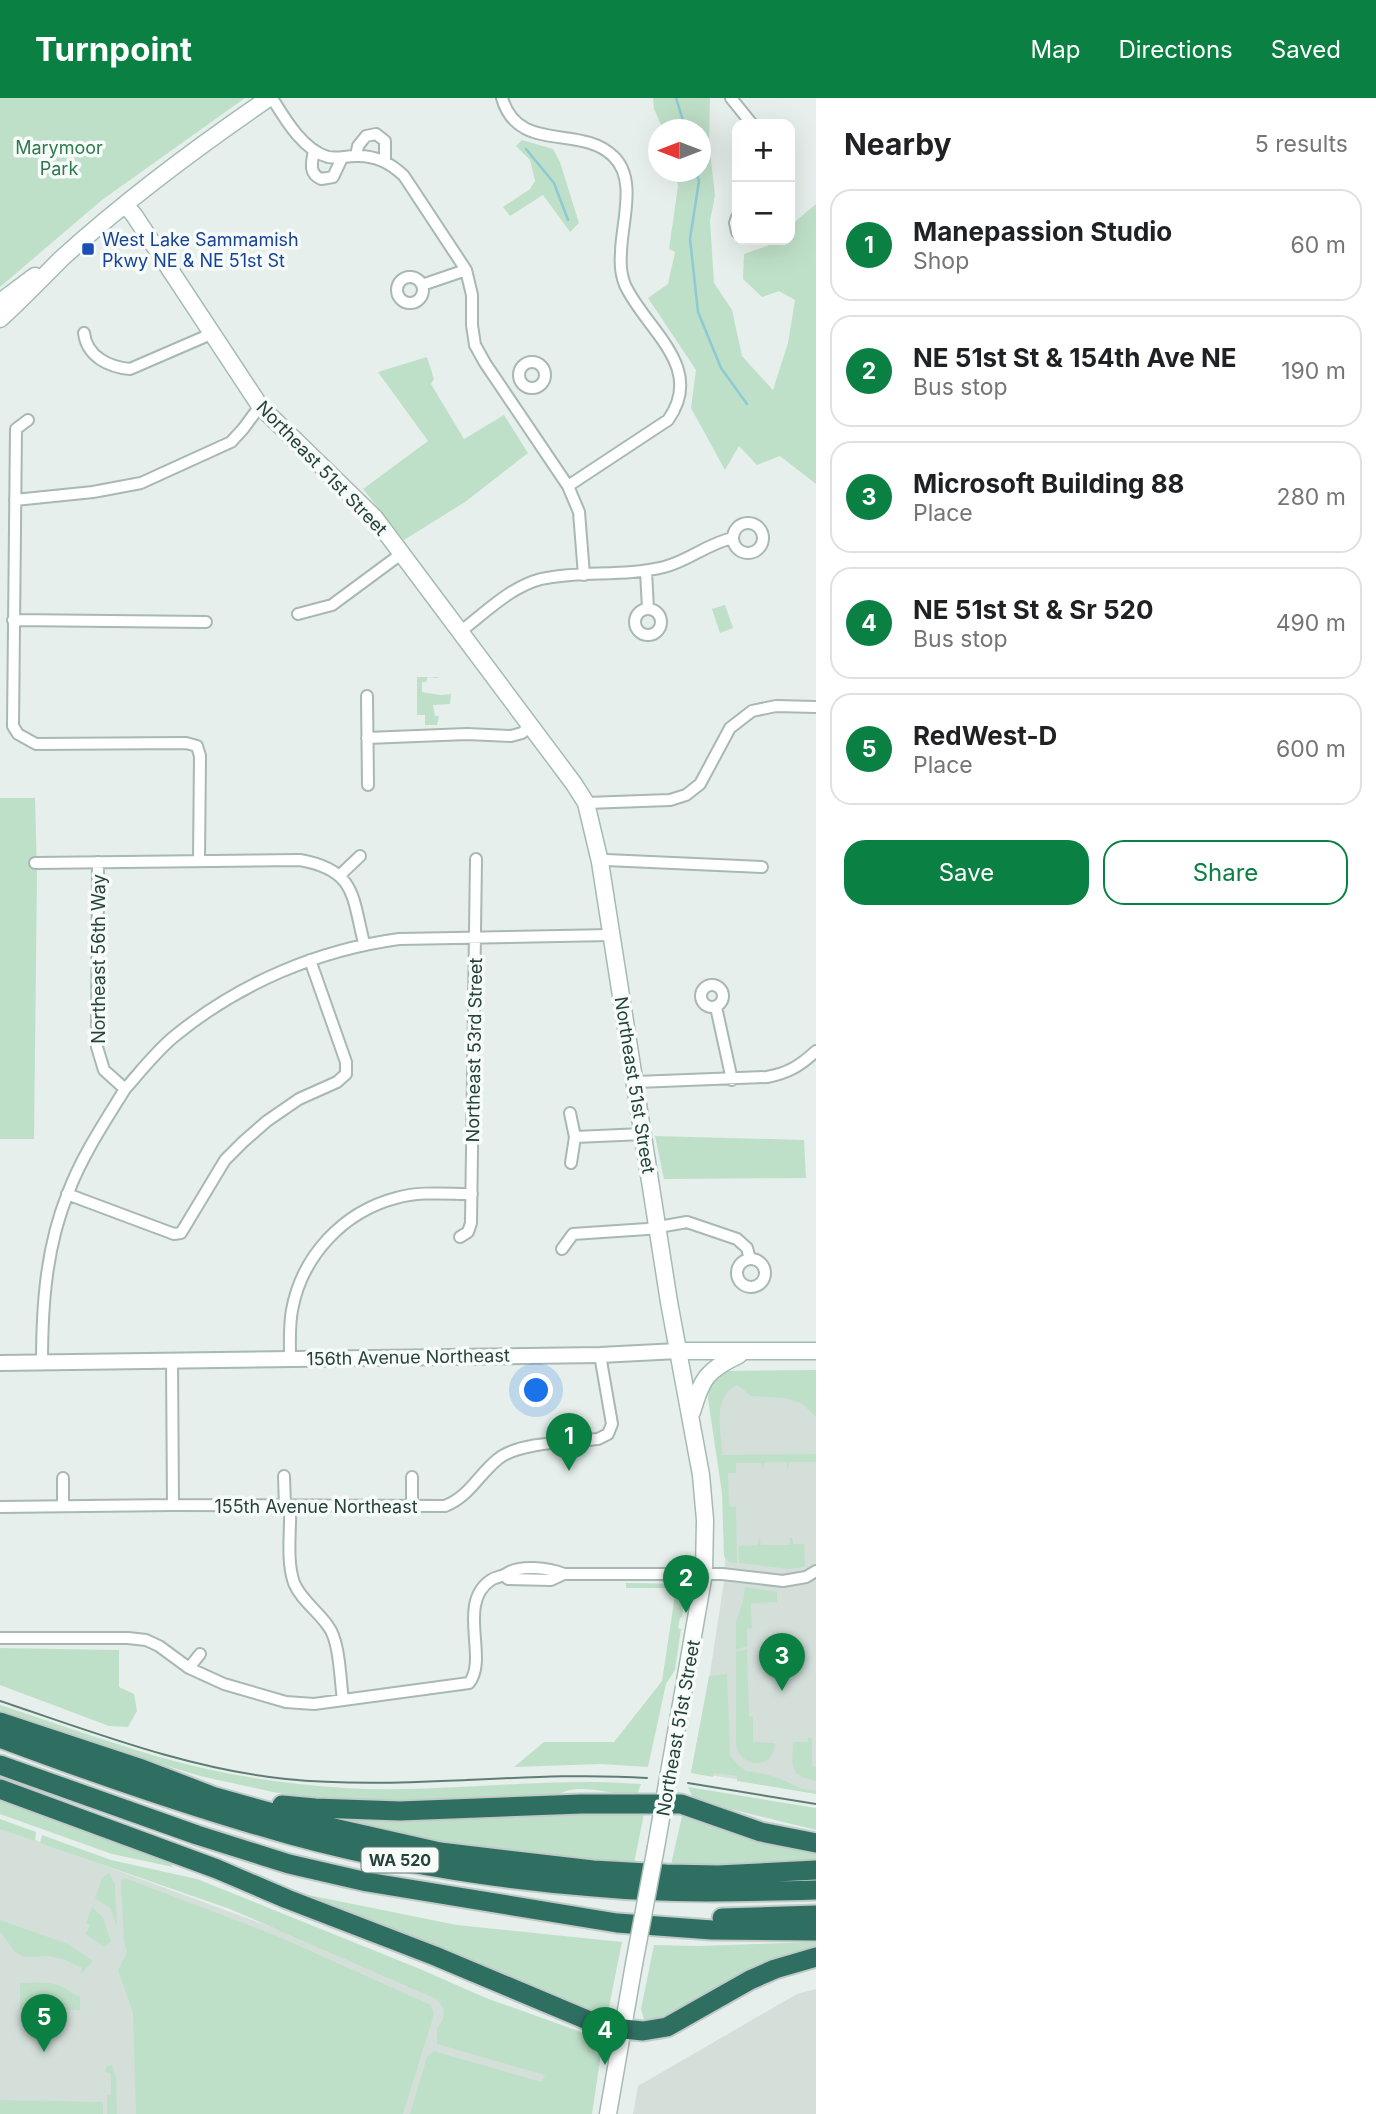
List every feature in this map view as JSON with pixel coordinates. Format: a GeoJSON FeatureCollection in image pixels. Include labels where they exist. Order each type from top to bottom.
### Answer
{"type":"FeatureCollection","features":[{"type":"Feature","properties":{"kind":"highway"},"geometry":{"type":"LineString","coordinates":[[0,1722],[142,1769],[215,1797],[294,1819],[440,1852],[629,1872],[718,1875],[816,1870]]}},
{"type":"Feature","properties":{"kind":"highway","name":"WA 520"},"geometry":{"type":"LineString","coordinates":[[0,1738],[206,1810],[370,1854],[527,1881],[596,1888],[720,1892],[816,1890]]}},
{"type":"Feature","properties":{"kind":"highway","name":"WA 520"},"geometry":{"type":"LineString","coordinates":[[0,1766],[197,1835],[289,1864],[367,1882],[501,1903],[662,1917],[720,1918],[816,1914]]}},
{"type":"Feature","properties":{"kind":"highway"},"geometry":{"type":"LineString","coordinates":[[142,1769],[260,1800],[315,1808],[400,1811],[681,1804],[761,1832],[816,1843]]}},
{"type":"Feature","properties":{"kind":"highway"},"geometry":{"type":"LineString","coordinates":[[0,1789],[217,1869],[286,1899],[435,1955],[604,2027],[643,2031],[667,2027],[750,1980],[775,1969],[816,1957]]}},
{"type":"Feature","properties":{"kind":"highway"},"geometry":{"type":"LineString","coordinates":[[501,1903],[617,1923],[712,1930],[816,1931]]}},
{"type":"Feature","properties":{"kind":"main road"},"geometry":{"type":"LineString","coordinates":[[0,320],[61,260],[125,205],[203,142],[271,98]]}},
{"type":"Feature","properties":{"kind":"main road","name":"Northeast 51st Street"},"geometry":{"type":"LineString","coordinates":[[125,205],[260,406],[367,509],[461,631],[586,803],[600,862],[703,1497],[704,1573],[688,1676],[621,2030],[608,2114]]}},
{"type":"Feature","properties":{"kind":"main road"},"geometry":{"type":"LineString","coordinates":[[0,302],[61,260]]}},
{"type":"Feature","properties":{"kind":"main road","name":"156th Avenue Northeast"},"geometry":{"type":"LineString","coordinates":[[678,1351],[816,1351]]}},
{"type":"Feature","properties":{"kind":"main road"},"geometry":{"type":"LineString","coordinates":[[691,1418],[700,1386],[708,1373],[721,1363],[746,1352]]}},
{"type":"Feature","properties":{"kind":"street"},"geometry":{"type":"LineString","coordinates":[[271,98],[304,142],[314,150],[328,156],[356,156],[385,162],[404,176],[466,270],[472,295],[475,345],[568,486],[579,512],[584,575]]}},
{"type":"Feature","properties":{"kind":"street"},"geometry":{"type":"LineString","coordinates":[[502,98],[505,110],[512,120],[523,128],[538,134],[596,146],[613,155],[623,170],[626,184],[621,259],[625,284],[672,355],[680,372],[681,389],[676,408],[668,420],[568,486]]}},
{"type":"Feature","properties":{"kind":"street"},"geometry":{"type":"LineString","coordinates":[[731,98],[748,119]]}},
{"type":"Feature","properties":{"kind":"street"},"geometry":{"type":"LineString","coordinates":[[356,156],[358,146],[366,136],[376,134],[385,141],[385,162]]}},
{"type":"Feature","properties":{"kind":"street"},"geometry":{"type":"LineString","coordinates":[[314,150],[311,169],[321,180],[333,177],[342,158]]}},
{"type":"Feature","properties":{"kind":"street"},"geometry":{"type":"LineString","coordinates":[[422,285],[466,270]]}},
{"type":"Feature","properties":{"kind":"street"},"geometry":{"type":"LineString","coordinates":[[84,333],[91,350],[100,360],[117,368],[131,369],[211,334]]}},
{"type":"Feature","properties":{"kind":"street"},"geometry":{"type":"LineString","coordinates":[[506,393],[520,383]]}},
{"type":"Feature","properties":{"kind":"street"},"geometry":{"type":"LineString","coordinates":[[15,500],[93,492],[141,483],[230,442],[260,406]]}},
{"type":"Feature","properties":{"kind":"street"},"geometry":{"type":"LineString","coordinates":[[28,420],[16,429],[13,726],[18,734],[36,744],[200,743],[199,861]]}},
{"type":"Feature","properties":{"kind":"street"},"geometry":{"type":"LineString","coordinates":[[461,631],[523,586],[542,579],[646,571],[672,565],[719,541],[733,538]]}},
{"type":"Feature","properties":{"kind":"street"},"geometry":{"type":"LineString","coordinates":[[298,614],[332,605],[401,554]]}},
{"type":"Feature","properties":{"kind":"street"},"geometry":{"type":"LineString","coordinates":[[646,571],[648,609]]}},
{"type":"Feature","properties":{"kind":"street"},"geometry":{"type":"LineString","coordinates":[[13,620],[206,622]]}},
{"type":"Feature","properties":{"kind":"street"},"geometry":{"type":"LineString","coordinates":[[367,696],[368,785]]}},
{"type":"Feature","properties":{"kind":"street"},"geometry":{"type":"LineString","coordinates":[[586,803],[670,800],[686,795],[700,784],[730,728],[752,711],[775,706],[816,707]]}},
{"type":"Feature","properties":{"kind":"street"},"geometry":{"type":"LineString","coordinates":[[367,738],[467,734],[512,736],[522,733],[531,725]]}},
{"type":"Feature","properties":{"kind":"street"},"geometry":{"type":"LineString","coordinates":[[340,875],[360,856]]}},
{"type":"Feature","properties":{"kind":"street","name":"Northeast 53rd Street"},"geometry":{"type":"LineString","coordinates":[[460,1237],[468,1232],[471,1223],[476,859]]}},
{"type":"Feature","properties":{"kind":"street"},"geometry":{"type":"LineString","coordinates":[[35,863],[300,860],[320,864],[340,875],[350,888],[364,943]]}},
{"type":"Feature","properties":{"kind":"street"},"geometry":{"type":"LineString","coordinates":[[600,862],[661,861],[762,867]]}},
{"type":"Feature","properties":{"kind":"street","name":"Northeast 56th Way"},"geometry":{"type":"LineString","coordinates":[[98,862],[97,1047],[104,1070],[125,1089]]}},
{"type":"Feature","properties":{"kind":"street"},"geometry":{"type":"LineString","coordinates":[[42,1363],[42,1314],[46,1276],[67,1194],[82,1161],[125,1089],[176,1035],[231,996],[262,979],[364,943],[399,939],[611,935]]}},
{"type":"Feature","properties":{"kind":"street"},"geometry":{"type":"LineString","coordinates":[[184,1245],[181,1233],[225,1160],[267,1121],[299,1099],[351,1076],[310,960]]}},
{"type":"Feature","properties":{"kind":"street"},"geometry":{"type":"LineString","coordinates":[[716,1007],[732,1080]]}},
{"type":"Feature","properties":{"kind":"street"},"geometry":{"type":"LineString","coordinates":[[636,1082],[732,1080],[784,1074],[800,1066],[816,1051]]}},
{"type":"Feature","properties":{"kind":"street"},"geometry":{"type":"LineString","coordinates":[[570,1113],[575,1137],[571,1163]]}},
{"type":"Feature","properties":{"kind":"street"},"geometry":{"type":"LineString","coordinates":[[575,1137],[643,1134]]}},
{"type":"Feature","properties":{"kind":"street"},"geometry":{"type":"LineString","coordinates":[[67,1194],[173,1234],[181,1233]]}},
{"type":"Feature","properties":{"kind":"street"},"geometry":{"type":"LineString","coordinates":[[290,1359],[291,1313],[297,1290],[310,1263],[330,1236],[350,1218],[398,1197],[471,1194]]}},
{"type":"Feature","properties":{"kind":"street"},"geometry":{"type":"LineString","coordinates":[[562,1249],[573,1234],[687,1222],[716,1231],[743,1244],[750,1259]]}},
{"type":"Feature","properties":{"kind":"street","name":"156th Avenue Northeast"},"geometry":{"type":"LineString","coordinates":[[0,1363],[600,1355],[678,1351]]}},
{"type":"Feature","properties":{"kind":"street"},"geometry":{"type":"LineString","coordinates":[[600,1355],[612,1424],[608,1434],[620,1442]]}},
{"type":"Feature","properties":{"kind":"street"},"geometry":{"type":"LineString","coordinates":[[172,1360],[173,1505]]}},
{"type":"Feature","properties":{"kind":"street","name":"155th Avenue Northeast"},"geometry":{"type":"LineString","coordinates":[[0,1507],[445,1506],[467,1494],[497,1460],[508,1453],[520,1448],[598,1439],[608,1434]]}},
{"type":"Feature","properties":{"kind":"street"},"geometry":{"type":"LineString","coordinates":[[284,1476],[291,1569],[301,1595],[330,1628],[334,1638],[343,1700]]}},
{"type":"Feature","properties":{"kind":"street"},"geometry":{"type":"LineString","coordinates":[[412,1477],[412,1506]]}},
{"type":"Feature","properties":{"kind":"street"},"geometry":{"type":"LineString","coordinates":[[63,1478],[63,1506]]}},
{"type":"Feature","properties":{"kind":"street"},"geometry":{"type":"LineString","coordinates":[[0,1638],[128,1637],[146,1640],[189,1668],[224,1684],[286,1702],[314,1704],[469,1683],[474,1672],[474,1606],[478,1595],[490,1580],[504,1575],[508,1579],[551,1580],[564,1574],[704,1573],[740,1574],[783,1581],[806,1577],[816,1571]]}},
{"type":"Feature","properties":{"kind":"street"},"geometry":{"type":"LineString","coordinates":[[189,1668],[200,1654]]}},
{"type":"Feature","properties":{"kind":"shaded area"},"geometry":{"type":"Polygon","coordinates":[[[816,1371],[816,1792],[691,1772],[725,1575],[724,1491],[714,1382],[816,1371]]]}},
{"type":"Feature","properties":{"kind":"shaded area"},"geometry":{"type":"Polygon","coordinates":[[[0,1827],[599,2048],[588,2114],[0,2114],[0,1827]]]}},
{"type":"Feature","properties":{"kind":"shaded area"},"geometry":{"type":"Polygon","coordinates":[[[816,1989],[816,2114],[633,2114],[638,2086],[797,1994],[816,1989]]]}},
{"type":"Feature","properties":{"kind":"green space","name":"Marymoor Park"},"geometry":{"type":"Polygon","coordinates":[[[0,98],[245,98],[102,200],[0,287],[0,98]]]}},
{"type":"Feature","properties":{"kind":"green space"},"geometry":{"type":"Polygon","coordinates":[[[653,98],[710,98],[710,119],[658,119],[653,98]]]}},
{"type":"Feature","properties":{"kind":"green space"},"geometry":{"type":"Polygon","coordinates":[[[522,140],[553,149],[560,162],[579,223],[570,232],[543,195],[510,216],[503,207],[530,189],[535,181],[530,160],[516,146],[522,140]]]}},
{"type":"Feature","properties":{"kind":"green space"},"geometry":{"type":"Polygon","coordinates":[[[711,160],[715,195],[710,221],[714,283],[732,310],[742,356],[773,390],[788,343],[795,300],[779,291],[762,297],[743,279],[744,254],[768,245],[795,245],[795,222],[816,204],[816,484],[780,456],[757,465],[739,446],[725,470],[691,408],[696,370],[648,298],[668,284],[675,252],[669,249],[677,182],[711,182],[711,160]]]}},
{"type":"Feature","properties":{"kind":"green space"},"geometry":{"type":"Polygon","coordinates":[[[427,357],[434,379],[431,384],[464,439],[504,415],[528,453],[465,502],[404,540],[363,489],[428,441],[378,372],[427,357]]]}},
{"type":"Feature","properties":{"kind":"green space"},"geometry":{"type":"Polygon","coordinates":[[[725,605],[733,628],[720,633],[712,609],[725,605]]]}},
{"type":"Feature","properties":{"kind":"green space"},"geometry":{"type":"Polygon","coordinates":[[[417,677],[428,677],[426,682],[422,682],[422,692],[451,694],[450,704],[433,705],[435,716],[439,716],[437,725],[425,725],[425,715],[417,715],[417,677]]]}},
{"type":"Feature","properties":{"kind":"green space"},"geometry":{"type":"Polygon","coordinates":[[[0,798],[35,798],[37,873],[34,1139],[0,1139],[0,798]]]}},
{"type":"Feature","properties":{"kind":"green space"},"geometry":{"type":"Polygon","coordinates":[[[655,1136],[804,1140],[806,1178],[664,1179],[655,1136]]]}},
{"type":"Feature","properties":{"kind":"green space"},"geometry":{"type":"Polygon","coordinates":[[[816,1370],[816,1417],[801,1403],[785,1398],[751,1396],[737,1385],[724,1398],[720,1416],[722,1455],[816,1454],[816,1462],[789,1462],[788,1471],[786,1462],[764,1463],[763,1470],[761,1463],[736,1463],[736,1473],[728,1473],[729,1506],[736,1507],[737,1563],[729,1562],[724,1556],[722,1493],[708,1399],[711,1386],[725,1371],[816,1370]]]}},
{"type":"Feature","properties":{"kind":"green space"},"geometry":{"type":"Polygon","coordinates":[[[759,1537],[761,1545],[789,1545],[792,1537],[793,1544],[804,1544],[805,1567],[789,1569],[739,1563],[739,1546],[758,1545],[759,1537]]]}},
{"type":"Feature","properties":{"kind":"green space"},"geometry":{"type":"Polygon","coordinates":[[[626,1583],[678,1584],[685,1597],[678,1628],[681,1629],[675,1670],[666,1684],[648,1767],[601,1764],[514,1767],[544,1742],[614,1742],[662,1681],[676,1588],[626,1588],[626,1583]]]}},
{"type":"Feature","properties":{"kind":"green space"},"geometry":{"type":"Polygon","coordinates":[[[745,1587],[777,1592],[777,1602],[751,1604],[752,1628],[747,1629],[747,1646],[736,1650],[736,1622],[745,1587]]]}},
{"type":"Feature","properties":{"kind":"green space"},"geometry":{"type":"Polygon","coordinates":[[[0,1648],[119,1650],[119,1687],[134,1694],[137,1711],[128,1727],[109,1726],[0,1685],[0,1648]]]}},
{"type":"Feature","properties":{"kind":"green space"},"geometry":{"type":"Polygon","coordinates":[[[747,1649],[749,1716],[753,1717],[753,1742],[775,1743],[769,1758],[757,1763],[744,1759],[736,1745],[736,1652],[747,1649]]]}},
{"type":"Feature","properties":{"kind":"green space"},"geometry":{"type":"Polygon","coordinates":[[[727,1674],[730,1755],[746,1771],[779,1778],[800,1788],[816,1791],[816,1794],[737,1781],[737,1776],[714,1773],[713,1777],[691,1773],[709,1676],[727,1674]]]}},
{"type":"Feature","properties":{"kind":"green space"},"geometry":{"type":"Polygon","coordinates":[[[0,1705],[179,1762],[226,1773],[297,1784],[418,1789],[567,1782],[641,1784],[637,1795],[630,1796],[580,1789],[561,1793],[554,1798],[532,1799],[369,1800],[301,1796],[200,1776],[0,1715],[0,1705]]]}},
{"type":"Feature","properties":{"kind":"green space"},"geometry":{"type":"Polygon","coordinates":[[[808,1738],[812,1738],[812,1766],[816,1767],[816,1781],[800,1776],[792,1764],[793,1742],[808,1742],[808,1738]]]}},
{"type":"Feature","properties":{"kind":"green space"},"geometry":{"type":"Polygon","coordinates":[[[688,1787],[816,1808],[816,1830],[694,1800],[688,1787]]]}},
{"type":"Feature","properties":{"kind":"green space"},"geometry":{"type":"Polygon","coordinates":[[[0,1793],[173,1867],[112,1854],[0,1814],[0,1793]]]}},
{"type":"Feature","properties":{"kind":"green space"},"geometry":{"type":"Polygon","coordinates":[[[644,1814],[633,1868],[436,1844],[325,1816],[400,1818],[644,1814]]]}},
{"type":"Feature","properties":{"kind":"green space"},"geometry":{"type":"Polygon","coordinates":[[[682,1816],[737,1833],[816,1849],[816,1863],[670,1869],[682,1816]]]}},
{"type":"Feature","properties":{"kind":"green space"},"geometry":{"type":"Polygon","coordinates":[[[0,1819],[36,1832],[35,1841],[0,1829],[0,1819]]]}},
{"type":"Feature","properties":{"kind":"green space"},"geometry":{"type":"Polygon","coordinates":[[[42,1835],[111,1860],[197,1879],[486,1998],[584,2033],[594,2042],[595,2053],[601,2054],[592,2114],[410,2114],[427,2057],[434,2051],[542,2082],[545,2075],[437,2044],[437,2029],[444,2014],[436,1999],[230,1909],[40,1843],[42,1835]]]}},
{"type":"Feature","properties":{"kind":"green space"},"geometry":{"type":"Polygon","coordinates":[[[109,1873],[115,1884],[117,1926],[110,1908],[95,1898],[102,1878],[109,1873]]]}},
{"type":"Feature","properties":{"kind":"green space"},"geometry":{"type":"Polygon","coordinates":[[[125,1878],[277,1936],[431,2005],[434,2014],[403,2114],[136,2114],[133,2013],[118,1970],[127,1953],[121,1881],[125,1878]]]}},
{"type":"Feature","properties":{"kind":"green space"},"geometry":{"type":"Polygon","coordinates":[[[298,1893],[457,1925],[622,1942],[608,2012],[604,2015],[486,1971],[298,1893]]]}},
{"type":"Feature","properties":{"kind":"green space"},"geometry":{"type":"Polygon","coordinates":[[[92,1907],[103,1917],[111,1942],[104,1947],[86,1934],[90,1925],[86,1923],[92,1907]]]}},
{"type":"Feature","properties":{"kind":"green space"},"geometry":{"type":"Polygon","coordinates":[[[0,1920],[68,1944],[93,1961],[81,1974],[82,1968],[63,1959],[48,1956],[24,1957],[15,1952],[0,1931],[0,1920]]]}},
{"type":"Feature","properties":{"kind":"green space"},"geometry":{"type":"Polygon","coordinates":[[[816,1942],[816,1951],[731,1981],[657,2022],[645,2022],[641,2009],[654,1945],[816,1942]]]}},
{"type":"Feature","properties":{"kind":"green space"},"geometry":{"type":"Polygon","coordinates":[[[20,1983],[45,1983],[63,1987],[80,1996],[80,2010],[20,2009],[20,1983]]]}},
{"type":"Feature","properties":{"kind":"green space"},"geometry":{"type":"Polygon","coordinates":[[[112,2065],[116,2077],[117,2114],[107,2114],[111,2074],[105,2072],[106,2066],[112,2065]]]}},
{"type":"Feature","properties":{"kind":"green space"},"geometry":{"type":"Polygon","coordinates":[[[0,2100],[103,2102],[103,2114],[0,2114],[0,2100]]]}},
{"type":"Feature","properties":{"kind":"waterway"},"geometry":{"type":"LineString","coordinates":[[676,98],[683,119]]}},
{"type":"Feature","properties":{"kind":"waterway"},"geometry":{"type":"LineString","coordinates":[[526,149],[554,183],[568,220]]}},
{"type":"Feature","properties":{"kind":"waterway"},"geometry":{"type":"LineString","coordinates":[[699,182],[690,239],[698,312],[721,368],[747,404]]}},
{"type":"Feature","properties":{"kind":"tram line"},"geometry":{"type":"LineString","coordinates":[[0,1701],[177,1758],[286,1779],[376,1783],[557,1776],[647,1778]]}},
{"type":"Feature","properties":{"kind":"tram line"},"geometry":{"type":"LineString","coordinates":[[688,1783],[816,1804]]}},
{"type":"Feature","properties":{"kind":"place","name":"West Lake Sammamish Pkwy NE & NE 51st St"},"geometry":{"type":"Point","coordinates":[88,249]}},
{"type":"Feature","properties":{"kind":"place","name":"Manepassion Studio"},"geometry":{"type":"Point","coordinates":[569,1471]}},
{"type":"Feature","properties":{"kind":"place","name":"NE 51st St & 154th Ave NE"},"geometry":{"type":"Point","coordinates":[686,1613]}},
{"type":"Feature","properties":{"kind":"place","name":"Microsoft Building 88"},"geometry":{"type":"Point","coordinates":[782,1691]}},
{"type":"Feature","properties":{"kind":"place","name":"RedWest-D"},"geometry":{"type":"Point","coordinates":[44,2052]}},
{"type":"Feature","properties":{"kind":"place","name":"NE 51st St & Sr 520"},"geometry":{"type":"Point","coordinates":[605,2065]}}]}
